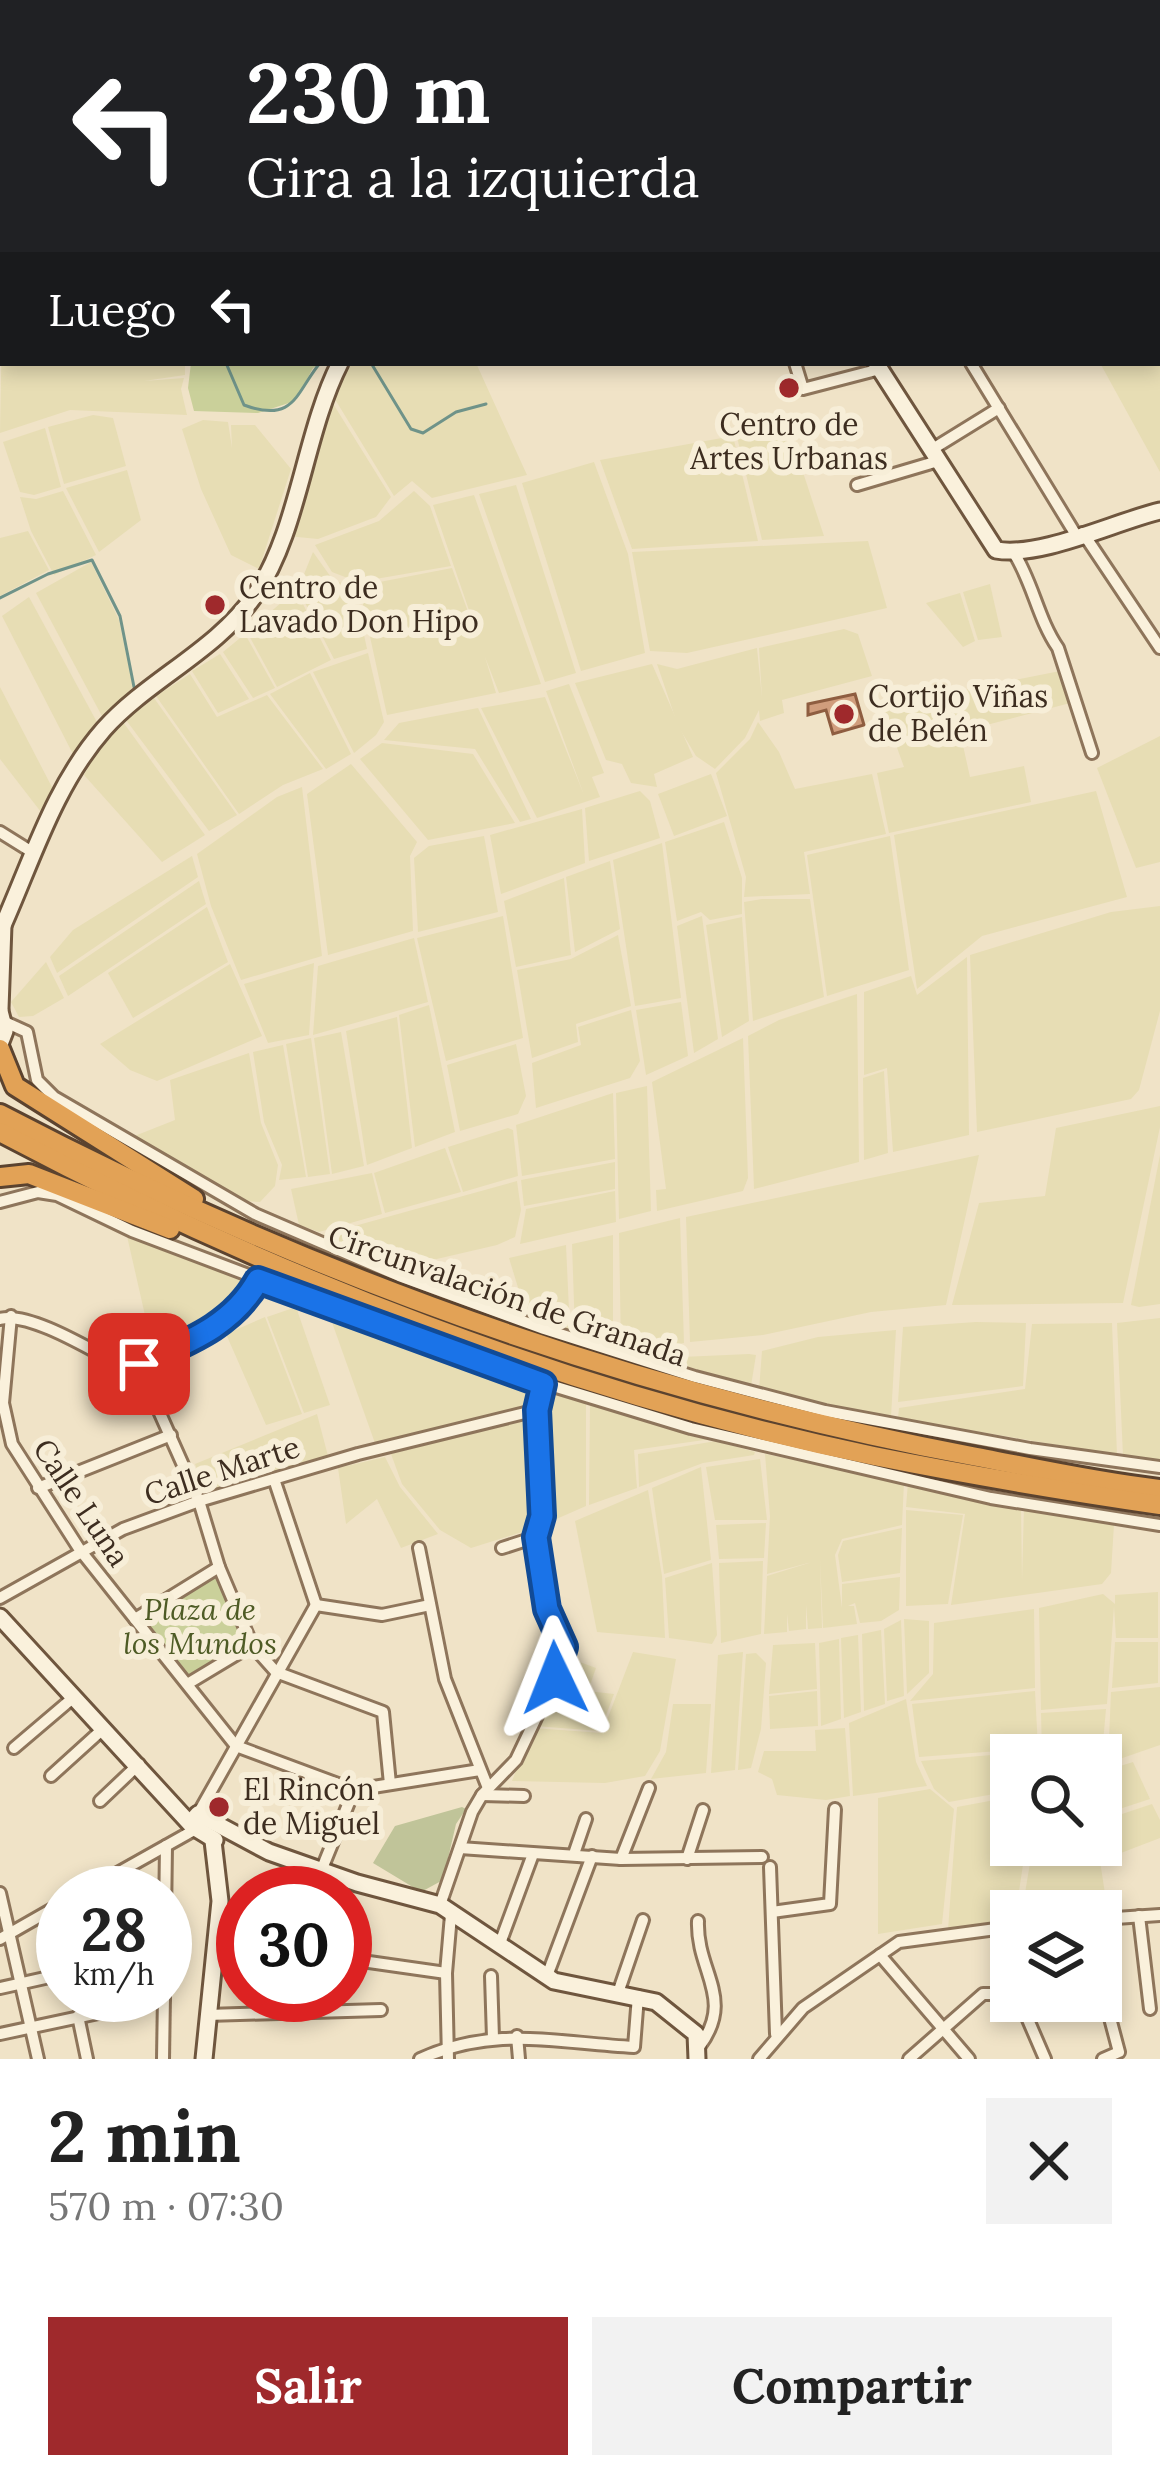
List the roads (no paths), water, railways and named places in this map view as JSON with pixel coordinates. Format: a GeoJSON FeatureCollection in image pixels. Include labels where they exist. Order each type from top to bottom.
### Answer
{"type":"FeatureCollection","features":[{"type":"Feature","properties":{"kind":"highway"},"geometry":{"type":"LineString","coordinates":[[0,1047],[15,1086],[242,1232]]}},
{"type":"Feature","properties":{"kind":"highway","name":"Circunvalación de Granada"},"geometry":{"type":"LineString","coordinates":[[0,1114],[242,1232],[475,1324],[689,1391],[876,1438],[1160,1489]]}},
{"type":"Feature","properties":{"kind":"highway","name":"Circunvalación de Granada"},"geometry":{"type":"LineString","coordinates":[[0,1132],[157,1211],[280,1265],[547,1366],[760,1428],[896,1460],[1160,1505]]}},
{"type":"Feature","properties":{"kind":"highway"},"geometry":{"type":"LineString","coordinates":[[0,1177],[20,1173],[46,1180],[252,1262],[280,1265]]}},
{"type":"Feature","properties":{"kind":"street"},"geometry":{"type":"LineString","coordinates":[[0,1047],[3,920],[32,852],[80,761],[105,729],[227,627],[258,591],[339,366]]}},
{"type":"Feature","properties":{"kind":"street"},"geometry":{"type":"LineString","coordinates":[[796,366],[803,389],[878,366],[996,550],[1014,553],[1160,511]]}},
{"type":"Feature","properties":{"kind":"street"},"geometry":{"type":"LineString","coordinates":[[973,366],[1079,534],[1160,648]]}},
{"type":"Feature","properties":{"kind":"street"},"geometry":{"type":"LineString","coordinates":[[856,485],[934,456],[999,409]]}},
{"type":"Feature","properties":{"kind":"street"},"geometry":{"type":"LineString","coordinates":[[1014,553],[1033,584],[1048,633],[1058,648],[1092,753]]}},
{"type":"Feature","properties":{"kind":"street"},"geometry":{"type":"LineString","coordinates":[[0,832],[32,852]]}},
{"type":"Feature","properties":{"kind":"street"},"geometry":{"type":"LineString","coordinates":[[2,1014],[31,1039],[37,1080],[54,1097],[255,1214],[399,1276],[695,1377],[826,1411],[1030,1449],[1160,1467]]}},
{"type":"Feature","properties":{"kind":"street"},"geometry":{"type":"LineString","coordinates":[[0,1202],[38,1192],[57,1195],[258,1280],[543,1384],[799,1456],[991,1498],[1160,1525]]}},
{"type":"Feature","properties":{"kind":"street"},"geometry":{"type":"LineString","coordinates":[[5,1317],[124,1367],[214,1330],[245,1302],[258,1280]]}},
{"type":"Feature","properties":{"kind":"street","name":"Calle Luna"},"geometry":{"type":"LineString","coordinates":[[5,1317],[5,1422],[38,1488],[80,1550],[236,1746]]}},
{"type":"Feature","properties":{"kind":"street"},"geometry":{"type":"LineString","coordinates":[[139,1364],[200,1502],[219,1567],[252,1645],[276,1672],[383,1712],[390,1784]]}},
{"type":"Feature","properties":{"kind":"street"},"geometry":{"type":"LineString","coordinates":[[447,2053],[445,1910],[460,1848],[485,1792],[516,1760],[555,1678],[564,1647],[547,1609],[536,1537],[542,1516],[537,1410],[543,1384]]}},
{"type":"Feature","properties":{"kind":"street","name":"Calle Marte"},"geometry":{"type":"LineString","coordinates":[[0,1598],[80,1550],[200,1502],[334,1461],[537,1410]]}},
{"type":"Feature","properties":{"kind":"street"},"geometry":{"type":"LineString","coordinates":[[38,1488],[171,1435]]}},
{"type":"Feature","properties":{"kind":"street"},"geometry":{"type":"LineString","coordinates":[[130,1866],[166,1846],[195,1820],[316,1606],[274,1479]]}},
{"type":"Feature","properties":{"kind":"street"},"geometry":{"type":"LineString","coordinates":[[502,1548],[536,1537]]}},
{"type":"Feature","properties":{"kind":"street"},"geometry":{"type":"LineString","coordinates":[[419,1548],[445,1679],[485,1792]]}},
{"type":"Feature","properties":{"kind":"street"},"geometry":{"type":"LineString","coordinates":[[135,1619],[219,1567]]}},
{"type":"Feature","properties":{"kind":"street"},"geometry":{"type":"LineString","coordinates":[[316,1606],[382,1615],[430,1604]]}},
{"type":"Feature","properties":{"kind":"street"},"geometry":{"type":"LineString","coordinates":[[0,1617],[195,1820],[215,1836],[307,1866]]}},
{"type":"Feature","properties":{"kind":"street"},"geometry":{"type":"LineString","coordinates":[[189,1683],[252,1645]]}},
{"type":"Feature","properties":{"kind":"street"},"geometry":{"type":"LineString","coordinates":[[14,1748],[74,1697]]}},
{"type":"Feature","properties":{"kind":"street"},"geometry":{"type":"LineString","coordinates":[[51,1776],[104,1727]]}},
{"type":"Feature","properties":{"kind":"street"},"geometry":{"type":"LineString","coordinates":[[236,1746],[354,1790],[480,1770]]}},
{"type":"Feature","properties":{"kind":"street"},"geometry":{"type":"LineString","coordinates":[[100,1801],[139,1764]]}},
{"type":"Feature","properties":{"kind":"street"},"geometry":{"type":"LineString","coordinates":[[621,1859],[649,1788]]}},
{"type":"Feature","properties":{"kind":"street"},"geometry":{"type":"LineString","coordinates":[[323,1866],[354,1790]]}},
{"type":"Feature","properties":{"kind":"street"},"geometry":{"type":"LineString","coordinates":[[485,1792],[524,1796]]}},
{"type":"Feature","properties":{"kind":"street"},"geometry":{"type":"LineString","coordinates":[[772,1912],[830,1904],[835,1809]]}},
{"type":"Feature","properties":{"kind":"street"},"geometry":{"type":"LineString","coordinates":[[686,1859],[703,1810]]}},
{"type":"Feature","properties":{"kind":"street"},"geometry":{"type":"LineString","coordinates":[[574,1854],[586,1819]]}},
{"type":"Feature","properties":{"kind":"street"},"geometry":{"type":"LineString","coordinates":[[205,2059],[220,1901],[215,1836]]}},
{"type":"Feature","properties":{"kind":"street"},"geometry":{"type":"LineString","coordinates":[[166,1846],[166,1866]]}},
{"type":"Feature","properties":{"kind":"street"},"geometry":{"type":"LineString","coordinates":[[460,1848],[621,1859],[766,1862],[776,2035]]}},
{"type":"Feature","properties":{"kind":"street"},"geometry":{"type":"LineString","coordinates":[[499,1946],[533,1854]]}},
{"type":"Feature","properties":{"kind":"street"},"geometry":{"type":"LineString","coordinates":[[547,1976],[592,1856]]}},
{"type":"Feature","properties":{"kind":"street"},"geometry":{"type":"LineString","coordinates":[[372,1887],[445,1910],[547,1976],[591,1992],[638,1996],[680,2018],[696,2034],[698,2053]]}},
{"type":"Feature","properties":{"kind":"street"},"geometry":{"type":"LineString","coordinates":[[0,1893],[6,1937],[38,2059]]}},
{"type":"Feature","properties":{"kind":"street"},"geometry":{"type":"LineString","coordinates":[[1122,1917],[1160,1915]]}},
{"type":"Feature","properties":{"kind":"street"},"geometry":{"type":"LineString","coordinates":[[1139,1916],[1150,2009]]}},
{"type":"Feature","properties":{"kind":"street"},"geometry":{"type":"LineString","coordinates":[[6,1937],[36,1919]]}},
{"type":"Feature","properties":{"kind":"street"},"geometry":{"type":"LineString","coordinates":[[618,1993],[644,1920]]}},
{"type":"Feature","properties":{"kind":"street"},"geometry":{"type":"LineString","coordinates":[[698,1922],[718,2001],[710,2032],[698,2053]]}},
{"type":"Feature","properties":{"kind":"street"},"geometry":{"type":"LineString","coordinates":[[759,2059],[803,2008],[880,1955],[914,1938],[990,1930]]}},
{"type":"Feature","properties":{"kind":"street"},"geometry":{"type":"LineString","coordinates":[[880,1955],[969,2059]]}},
{"type":"Feature","properties":{"kind":"street"},"geometry":{"type":"LineString","coordinates":[[372,1962],[446,1973]]}},
{"type":"Feature","properties":{"kind":"street"},"geometry":{"type":"LineString","coordinates":[[490,1976],[493,2038]]}},
{"type":"Feature","properties":{"kind":"street"},"geometry":{"type":"LineString","coordinates":[[0,1988],[36,1980]]}},
{"type":"Feature","properties":{"kind":"street"},"geometry":{"type":"LineString","coordinates":[[909,2059],[983,1994],[990,1994]]}},
{"type":"Feature","properties":{"kind":"street"},"geometry":{"type":"LineString","coordinates":[[420,2059],[517,2036],[594,2052],[634,2047],[638,1996]]}},
{"type":"Feature","properties":{"kind":"street"},"geometry":{"type":"LineString","coordinates":[[207,2015],[381,2010]]}},
{"type":"Feature","properties":{"kind":"street"},"geometry":{"type":"LineString","coordinates":[[0,2034],[52,2022]]}},
{"type":"Feature","properties":{"kind":"street"},"geometry":{"type":"LineString","coordinates":[[79,2022],[87,2059]]}},
{"type":"Feature","properties":{"kind":"street"},"geometry":{"type":"LineString","coordinates":[[163,2059],[164,2022]]}},
{"type":"Feature","properties":{"kind":"street"},"geometry":{"type":"LineString","coordinates":[[1029,2022],[1045,2059]]}},
{"type":"Feature","properties":{"kind":"street"},"geometry":{"type":"LineString","coordinates":[[1103,2059],[1119,2052],[1111,2022]]}},
{"type":"Feature","properties":{"kind":"street"},"geometry":{"type":"LineString","coordinates":[[517,2036],[519,2059]]}},
{"type":"Feature","properties":{"kind":"waterway"},"geometry":{"type":"LineString","coordinates":[[227,366],[244,405],[274,411],[292,402],[318,366]]}},
{"type":"Feature","properties":{"kind":"waterway"},"geometry":{"type":"LineString","coordinates":[[373,366],[411,429],[423,433],[456,412],[486,404]]}},
{"type":"Feature","properties":{"kind":"waterway"},"geometry":{"type":"LineString","coordinates":[[0,598],[48,574],[92,560],[120,616],[134,687]]}},
{"type":"Feature","properties":{"kind":"place","name":"Centro de Artes Urbanas"},"geometry":{"type":"Point","coordinates":[789,388]}},
{"type":"Feature","properties":{"kind":"place","name":"Centro de Lavado Don Hipo"},"geometry":{"type":"Point","coordinates":[215,605]}},
{"type":"Feature","properties":{"kind":"place","name":"Cortijo Viñas de Belén"},"geometry":{"type":"Point","coordinates":[844,714]}},
{"type":"Feature","properties":{"kind":"place","name":"El Rincón de Miguel"},"geometry":{"type":"Point","coordinates":[219,1807]}},
{"type":"Feature","properties":{"kind":"park label","name":"Plaza de los Mundos"},"geometry":{"type":"Point","coordinates":[200,1627]}}]}
